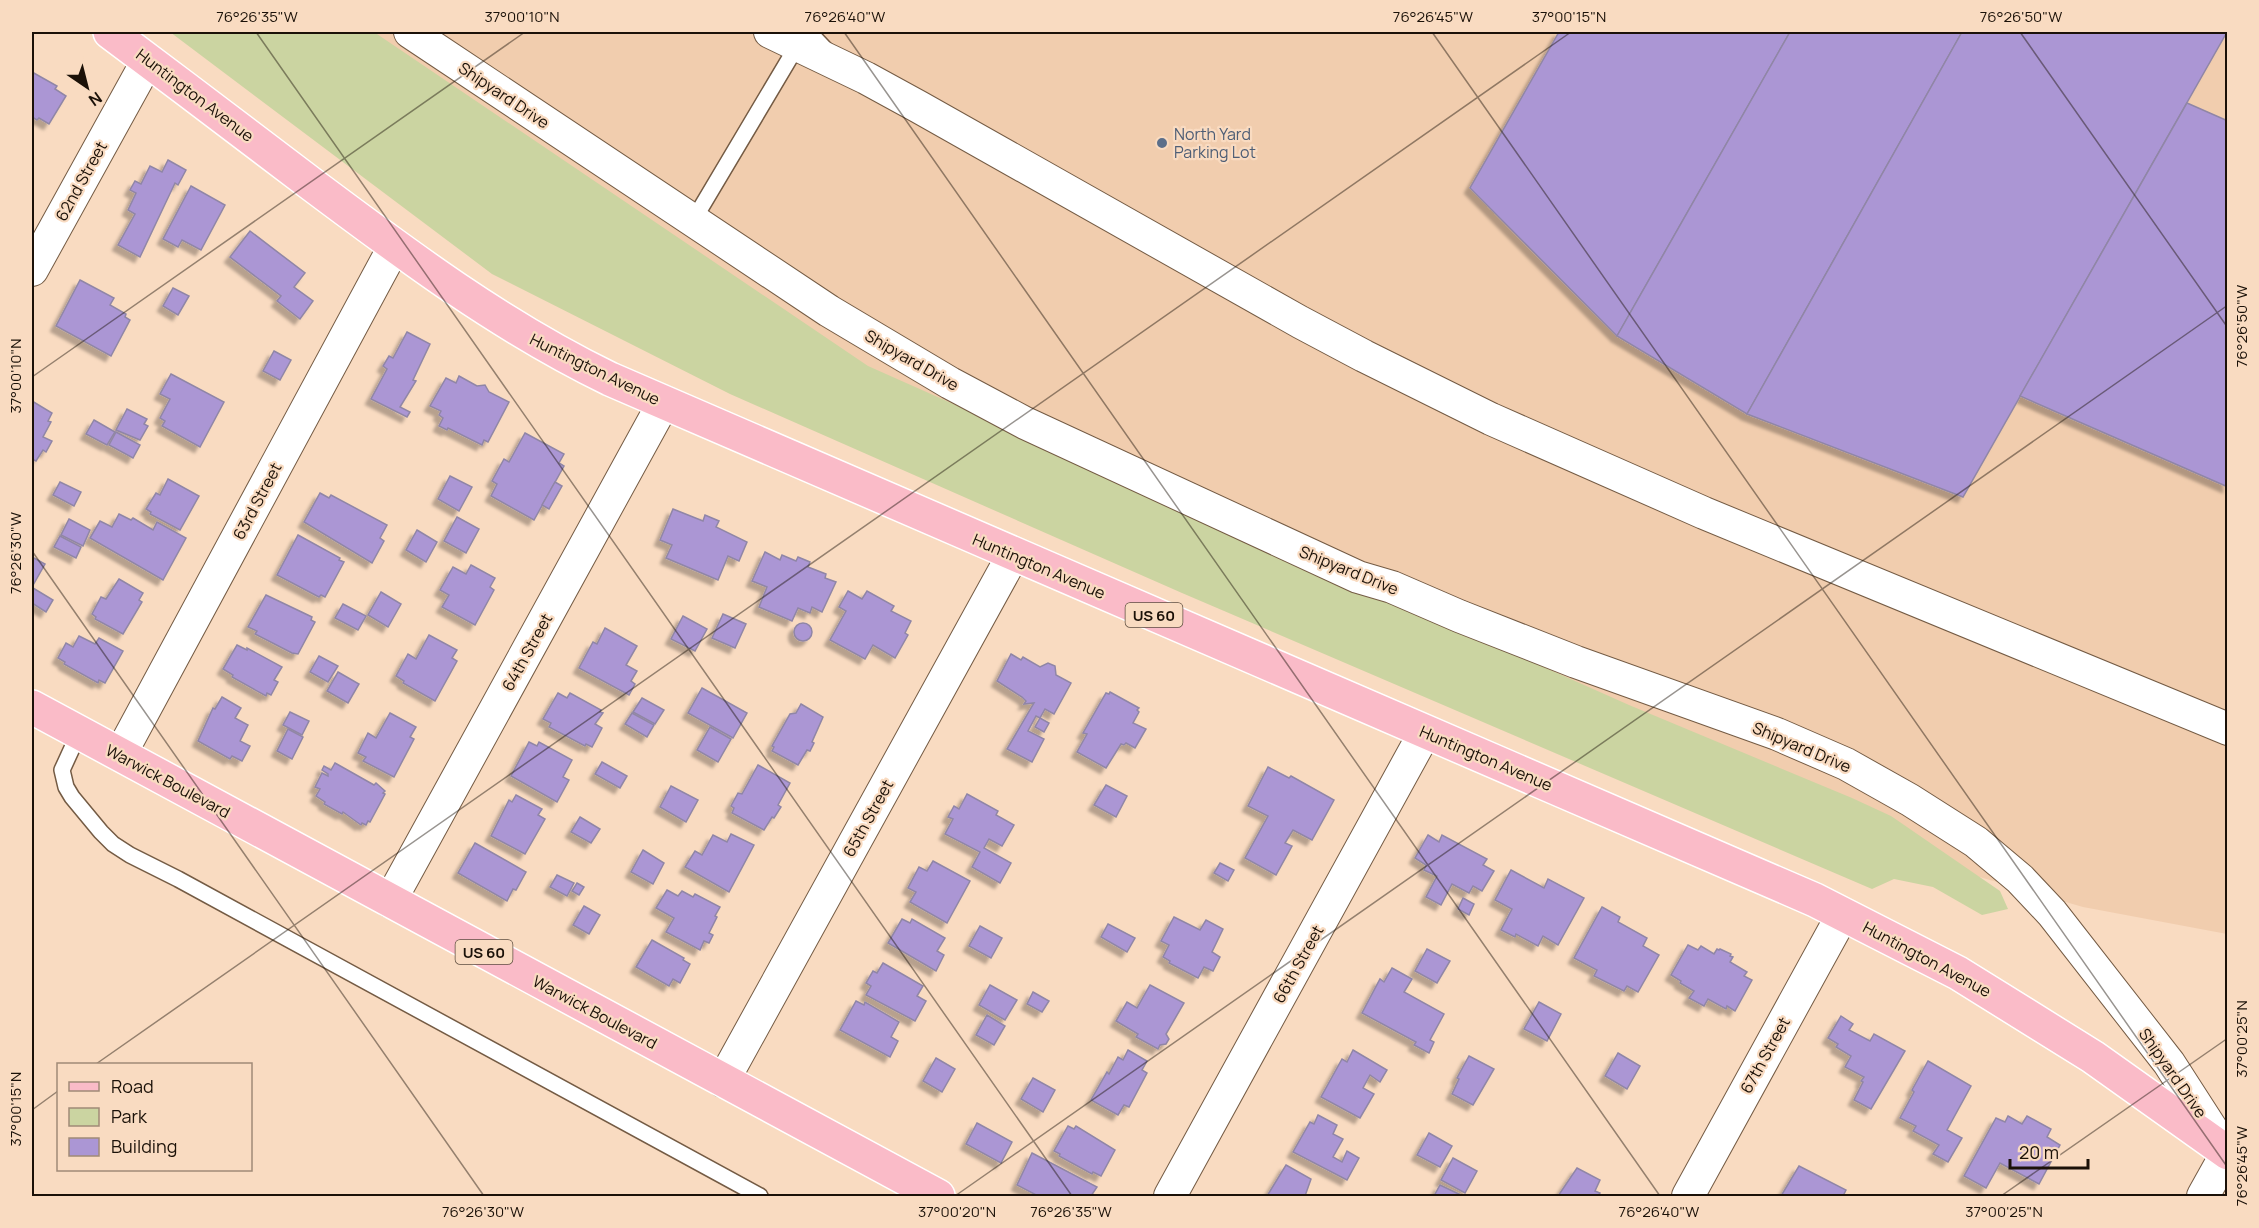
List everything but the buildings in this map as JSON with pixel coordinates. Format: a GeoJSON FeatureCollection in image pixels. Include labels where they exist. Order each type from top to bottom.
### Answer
{"type":"FeatureCollection","features":[{"type":"Feature","properties":{"kind":"main road","name":"Huntington Avenue"},"geometry":{"type":"LineString","coordinates":[[110,32],[394,247],[504,322],[561,355],[1013,555],[1815,900],[1968,979],[2093,1057],[2227,1153]]}},
{"type":"Feature","properties":{"kind":"main road","name":"Warwick Boulevard"},"geometry":{"type":"LineString","coordinates":[[32,707],[938,1197]]}},
{"type":"Feature","properties":{"kind":"street","name":"Shipyard Drive"},"geometry":{"type":"LineString","coordinates":[[410,32],[829,310],[950,383],[1025,423],[1358,577],[1392,587],[1565,658],[1777,734],[1846,764],[1910,800],[1976,842],[2020,879],[2052,913],[2169,1063],[2227,1153]]}},
{"type":"Feature","properties":{"kind":"street"},"geometry":{"type":"LineString","coordinates":[[770,32],[803,39],[840,66],[919,107],[1300,322],[1491,419],[1704,513],[2228,729]]}},
{"type":"Feature","properties":{"kind":"street","name":"62nd Street"},"geometry":{"type":"LineString","coordinates":[[32,270],[148,60]]}},
{"type":"Feature","properties":{"kind":"street","name":"63rd Street"},"geometry":{"type":"LineString","coordinates":[[120,755],[394,247]]}},
{"type":"Feature","properties":{"kind":"street","name":"64th Street"},"geometry":{"type":"LineString","coordinates":[[390,902],[664,402]]}},
{"type":"Feature","properties":{"kind":"street","name":"65th Street"},"geometry":{"type":"LineString","coordinates":[[723,1081],[1013,555]]}},
{"type":"Feature","properties":{"kind":"street","name":"66th Street"},"geometry":{"type":"LineString","coordinates":[[1170,1197],[1425,732]]}},
{"type":"Feature","properties":{"kind":"street","name":"67th Street"},"geometry":{"type":"LineString","coordinates":[[1688,1197],[1843,914]]}},
{"type":"Feature","properties":{"kind":"street"},"geometry":{"type":"LineString","coordinates":[[2203,1197],[2227,1153]]}},
{"type":"Feature","properties":{"kind":"lane"},"geometry":{"type":"LineString","coordinates":[[693,221],[803,39]]}},
{"type":"Feature","properties":{"kind":"lane"},"geometry":{"type":"LineString","coordinates":[[79,733],[64,764],[62,776],[72,797],[113,844],[760,1197]]}},
{"type":"Feature","properties":{"kind":"shaded area"},"geometry":{"type":"Polygon","coordinates":[[[200,32],[2227,32],[2227,934],[2083,907],[1741,808],[200,32]]]}},
{"type":"Feature","properties":{"kind":"green space"},"geometry":{"type":"Polygon","coordinates":[[[170,32],[374,32],[868,366],[1629,705],[1891,816],[2000,891],[2008,909],[1982,915],[1933,887],[1894,879],[1872,889],[1182,593],[730,394],[492,274],[170,32]]]}},
{"type":"Feature","properties":{"kind":"place","name":"North Yard Parking Lot"},"geometry":{"type":"Point","coordinates":[1162,143]}}]}
